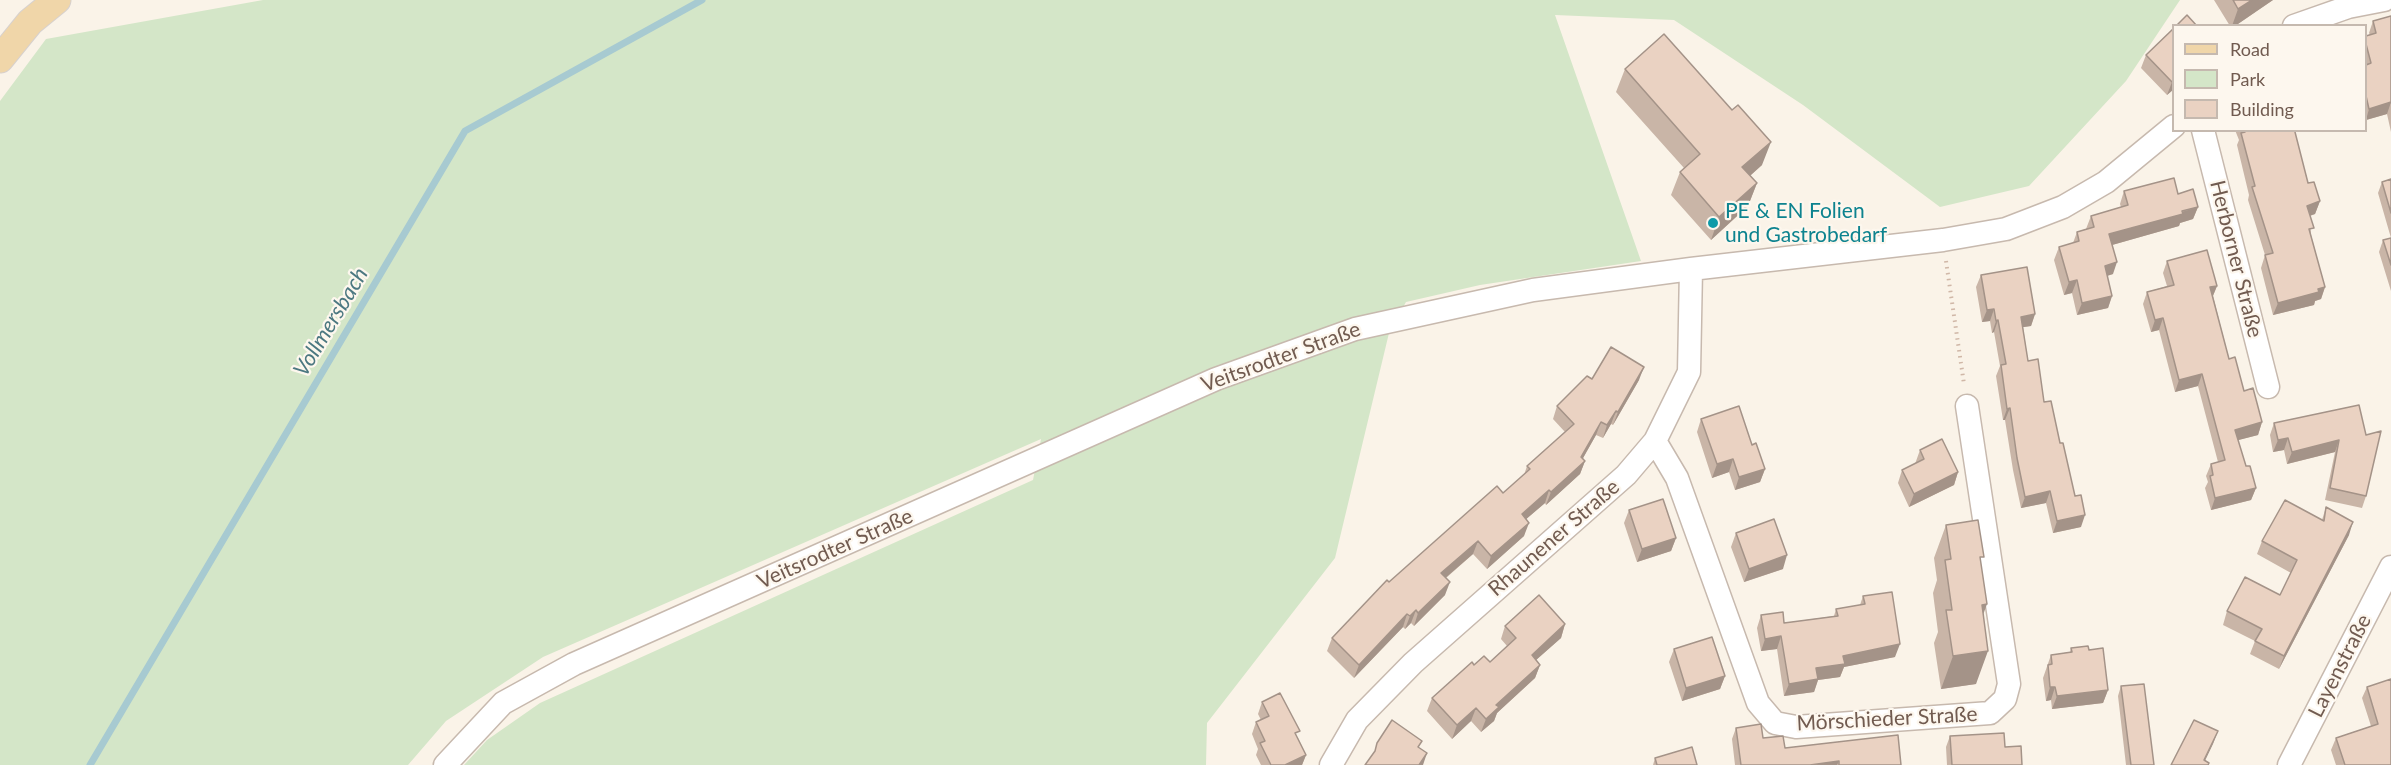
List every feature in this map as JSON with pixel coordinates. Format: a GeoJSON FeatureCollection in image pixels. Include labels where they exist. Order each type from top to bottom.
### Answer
{"type":"FeatureCollection","features":[{"type":"Feature","properties":{"kind":"main road"},"geometry":{"type":"LineString","coordinates":[[0,59],[30,22],[57,0]]}},
{"type":"Feature","properties":{"kind":"street"},"geometry":{"type":"LineString","coordinates":[[2300,24],[2348,7],[2384,0]]}},
{"type":"Feature","properties":{"kind":"street","name":"Veitsrodter Straße"},"geometry":{"type":"LineString","coordinates":[[445,765],[503,703],[574,664],[1216,379],[1355,329],[1533,290],[1943,240],[2006,229],[2063,207],[2106,182],[2172,128]]}},
{"type":"Feature","properties":{"kind":"street","name":"Herborner Straße"},"geometry":{"type":"LineString","coordinates":[[2204,132],[2268,387]]}},
{"type":"Feature","properties":{"kind":"street","name":"Rhaunener Straße"},"geometry":{"type":"LineString","coordinates":[[1331,765],[1357,720],[1413,663],[1626,475],[1655,441],[1689,372],[1691,269]]}},
{"type":"Feature","properties":{"kind":"street","name":"Mörschieder Straße"},"geometry":{"type":"LineString","coordinates":[[1655,441],[1677,478],[1758,703],[1775,723],[1796,727],[1990,713],[2005,699],[2009,684],[1967,406]]}},
{"type":"Feature","properties":{"kind":"street","name":"Layenstraße"},"geometry":{"type":"LineString","coordinates":[[2289,765],[2391,567]]}},
{"type":"Feature","properties":{"kind":"path"},"geometry":{"type":"LineString","coordinates":[[1943,240],[1967,406]]}},
{"type":"Feature","properties":{"kind":"green space"},"geometry":{"type":"Polygon","coordinates":[[[263,0],[2180,0],[2126,81],[2029,186],[1940,207],[1803,105],[1674,20],[1555,15],[1641,261],[1480,285],[1406,302],[1389,333],[1335,558],[1207,723],[1206,765],[464,765],[487,740],[540,703],[1033,480],[1041,439],[543,657],[446,721],[408,765],[0,765],[0,101],[46,39],[263,0]]]}},
{"type":"Feature","properties":{"kind":"building"},"geometry":{"type":"Polygon","coordinates":[[[2233,0],[2252,0],[2238,9],[2233,0]]]}},
{"type":"Feature","properties":{"kind":"building"},"geometry":{"type":"Polygon","coordinates":[[[2187,15],[2195,24],[2178,24],[2187,15]]]}},
{"type":"Feature","properties":{"kind":"building"},"geometry":{"type":"Polygon","coordinates":[[[2391,16],[2391,102],[2369,109],[2367,65],[2371,63],[2367,36],[2376,33],[2373,21],[2391,16]]]}},
{"type":"Feature","properties":{"kind":"building"},"geometry":{"type":"Polygon","coordinates":[[[2172,30],[2172,82],[2146,55],[2172,30]]]}},
{"type":"Feature","properties":{"kind":"building"},"geometry":{"type":"Polygon","coordinates":[[[1664,34],[1732,110],[1738,105],[1771,142],[1742,167],[1757,183],[1719,217],[1680,172],[1700,154],[1625,69],[1664,34]]]}},
{"type":"Feature","properties":{"kind":"building"},"geometry":{"type":"Polygon","coordinates":[[[2295,132],[2308,183],[2314,182],[2320,201],[2307,206],[2314,228],[2309,229],[2325,287],[2318,289],[2319,292],[2278,303],[2265,255],[2273,253],[2252,187],[2255,186],[2241,133],[2295,132]]]}},
{"type":"Feature","properties":{"kind":"building"},"geometry":{"type":"Polygon","coordinates":[[[2174,178],[2178,194],[2193,189],[2198,207],[2182,211],[2183,214],[2109,234],[2117,262],[2105,266],[2112,296],[2082,303],[2077,280],[2069,282],[2059,247],[2079,241],[2077,232],[2094,227],[2091,216],[2128,205],[2124,191],[2174,178]]]}},
{"type":"Feature","properties":{"kind":"building"},"geometry":{"type":"Polygon","coordinates":[[[2391,179],[2391,213],[2382,182],[2391,179]]]}},
{"type":"Feature","properties":{"kind":"building"},"geometry":{"type":"Polygon","coordinates":[[[2391,238],[2391,265],[2383,240],[2391,238]]]}},
{"type":"Feature","properties":{"kind":"building"},"geometry":{"type":"Polygon","coordinates":[[[2207,250],[2217,286],[2210,287],[2229,359],[2235,357],[2244,391],[2253,388],[2262,422],[2235,430],[2246,466],[2250,466],[2256,488],[2215,498],[2210,476],[2213,475],[2211,464],[2225,460],[2202,374],[2179,380],[2163,318],[2155,320],[2147,292],[2174,285],[2167,261],[2207,250]]]}},
{"type":"Feature","properties":{"kind":"building"},"geometry":{"type":"Polygon","coordinates":[[[2027,267],[2035,314],[2021,317],[2028,361],[2038,359],[2044,402],[2051,401],[2075,496],[2081,495],[2085,515],[2057,521],[2050,491],[2025,497],[2010,408],[2007,409],[2001,365],[2006,364],[1998,320],[1996,321],[1994,309],[1987,310],[1981,275],[2027,267]]]}},
{"type":"Feature","properties":{"kind":"building"},"geometry":{"type":"Polygon","coordinates":[[[1611,347],[1644,367],[1618,412],[1616,411],[1607,425],[1601,422],[1581,457],[1585,461],[1551,492],[1549,490],[1522,514],[1529,523],[1491,556],[1478,541],[1441,573],[1450,582],[1418,613],[1416,610],[1410,616],[1407,614],[1359,665],[1332,638],[1387,580],[1389,582],[1497,486],[1503,493],[1530,469],[1527,466],[1574,424],[1557,406],[1587,376],[1592,379],[1611,347]]]}},
{"type":"Feature","properties":{"kind":"building"},"geometry":{"type":"Polygon","coordinates":[[[2359,405],[2366,435],[2381,431],[2366,496],[2330,488],[2339,440],[2292,452],[2288,438],[2278,440],[2274,423],[2359,405]]]}},
{"type":"Feature","properties":{"kind":"building"},"geometry":{"type":"Polygon","coordinates":[[[1739,406],[1752,445],[1756,443],[1765,469],[1739,477],[1733,459],[1717,464],[1701,419],[1739,406]]]}},
{"type":"Feature","properties":{"kind":"building"},"geometry":{"type":"Polygon","coordinates":[[[1942,439],[1958,472],[1914,494],[1902,470],[1924,459],[1920,450],[1942,439]]]}},
{"type":"Feature","properties":{"kind":"building"},"geometry":{"type":"Polygon","coordinates":[[[1663,499],[1676,538],[1642,549],[1629,510],[1663,499]]]}},
{"type":"Feature","properties":{"kind":"building"},"geometry":{"type":"Polygon","coordinates":[[[2285,500],[2324,521],[2326,507],[2353,522],[2284,656],[2255,641],[2262,629],[2227,611],[2245,577],[2280,595],[2297,560],[2262,541],[2285,500]]]}},
{"type":"Feature","properties":{"kind":"building"},"geometry":{"type":"Polygon","coordinates":[[[1774,519],[1787,555],[1749,569],[1736,533],[1774,519]]]}},
{"type":"Feature","properties":{"kind":"building"},"geometry":{"type":"Polygon","coordinates":[[[1978,520],[1984,557],[1980,557],[1987,604],[1982,605],[1988,651],[1953,656],[1946,610],[1952,610],[1945,560],[1951,559],[1946,525],[1978,520]]]}},
{"type":"Feature","properties":{"kind":"building"},"geometry":{"type":"Polygon","coordinates":[[[1892,592],[1900,644],[1843,656],[1845,664],[1816,668],[1818,679],[1789,684],[1781,636],[1765,639],[1761,615],[1783,612],[1784,623],[1838,616],[1836,609],[1865,604],[1863,596],[1892,592]]]}},
{"type":"Feature","properties":{"kind":"building"},"geometry":{"type":"Polygon","coordinates":[[[1539,595],[1565,624],[1532,655],[1540,665],[1496,705],[1499,707],[1486,719],[1476,708],[1457,725],[1432,698],[1472,662],[1474,665],[1484,656],[1490,662],[1516,638],[1505,626],[1539,595]]]}},
{"type":"Feature","properties":{"kind":"building"},"geometry":{"type":"Polygon","coordinates":[[[1712,637],[1725,676],[1686,688],[1674,649],[1712,637]]]}},
{"type":"Feature","properties":{"kind":"building"},"geometry":{"type":"Polygon","coordinates":[[[2088,646],[2089,650],[2103,648],[2108,690],[2057,696],[2055,687],[2050,687],[2048,665],[2052,664],[2051,655],[2072,652],[2071,648],[2088,646]]]}},
{"type":"Feature","properties":{"kind":"building"},"geometry":{"type":"Polygon","coordinates":[[[2391,679],[2391,765],[2345,765],[2336,738],[2378,724],[2367,687],[2391,679]]]}},
{"type":"Feature","properties":{"kind":"building"},"geometry":{"type":"Polygon","coordinates":[[[2144,684],[2154,765],[2131,765],[2121,686],[2144,684]]]}},
{"type":"Feature","properties":{"kind":"building"},"geometry":{"type":"Polygon","coordinates":[[[1280,693],[1300,731],[1295,733],[1306,755],[1285,765],[1271,765],[1260,743],[1265,741],[1256,722],[1269,716],[1262,702],[1280,693]]]}},
{"type":"Feature","properties":{"kind":"building"},"geometry":{"type":"Polygon","coordinates":[[[1392,720],[1422,741],[1418,747],[1427,753],[1419,765],[1365,765],[1375,751],[1377,743],[1392,720]]]}},
{"type":"Feature","properties":{"kind":"building"},"geometry":{"type":"Polygon","coordinates":[[[2194,720],[2218,731],[2204,760],[2209,763],[2208,765],[2171,765],[2194,720]]]}},
{"type":"Feature","properties":{"kind":"building"},"geometry":{"type":"Polygon","coordinates":[[[1761,724],[1763,738],[1783,736],[1785,748],[1898,735],[1901,765],[1839,765],[1839,761],[1810,765],[1741,765],[1736,728],[1761,724]]]}},
{"type":"Feature","properties":{"kind":"building"},"geometry":{"type":"Polygon","coordinates":[[[2004,733],[2005,747],[2021,746],[2022,765],[1952,765],[1950,736],[2004,733]]]}},
{"type":"Feature","properties":{"kind":"building"},"geometry":{"type":"Polygon","coordinates":[[[1692,747],[1697,765],[1657,765],[1655,758],[1692,747]]]}},
{"type":"Feature","properties":{"kind":"waterway","name":"Vollmersbach"},"geometry":{"type":"LineString","coordinates":[[90,765],[465,131],[702,0]]}},
{"type":"Feature","properties":{"kind":"place","name":"PE & EN Folien und Gastrobedarf"},"geometry":{"type":"Point","coordinates":[1713,223]}}]}
